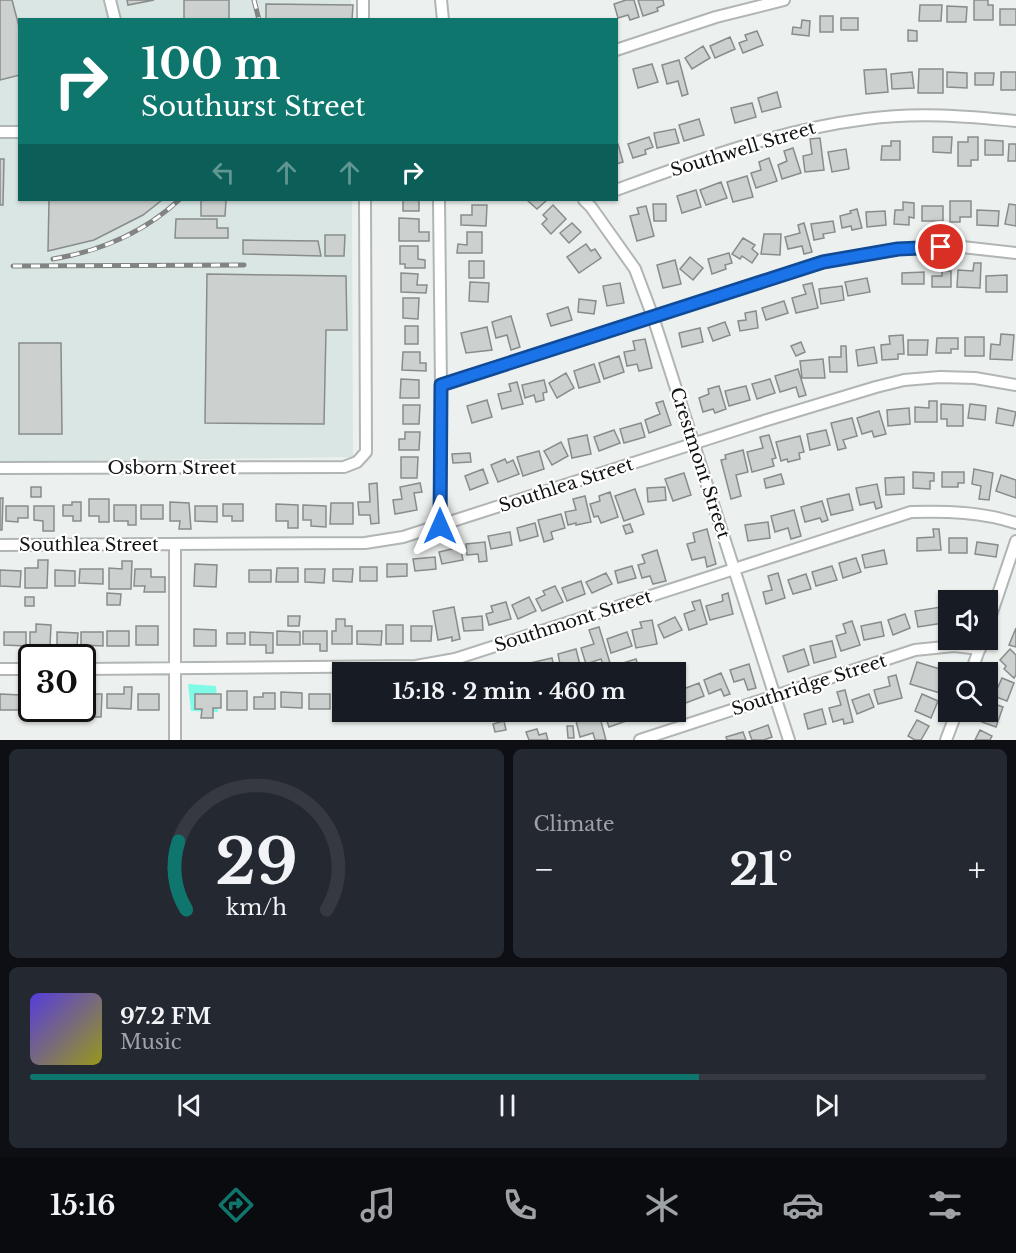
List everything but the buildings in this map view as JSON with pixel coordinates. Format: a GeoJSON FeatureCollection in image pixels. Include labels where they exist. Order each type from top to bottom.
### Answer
{"type":"FeatureCollection","features":[{"type":"Feature","properties":{"kind":"street"},"geometry":{"type":"LineString","coordinates":[[110,0],[114,18]]}},
{"type":"Feature","properties":{"kind":"street"},"geometry":{"type":"LineString","coordinates":[[363,0],[363,18]]}},
{"type":"Feature","properties":{"kind":"street"},"geometry":{"type":"LineString","coordinates":[[441,0],[443,18]]}},
{"type":"Feature","properties":{"kind":"street"},"geometry":{"type":"LineString","coordinates":[[618,49],[716,17],[784,0]]}},
{"type":"Feature","properties":{"kind":"street","name":"Southwell Street"},"geometry":{"type":"LineString","coordinates":[[618,189],[717,154],[813,127],[868,118],[956,115],[1016,121]]}},
{"type":"Feature","properties":{"kind":"street"},"geometry":{"type":"LineString","coordinates":[[0,132],[18,132]]}},
{"type":"Feature","properties":{"kind":"street","name":"Osborn Street"},"geometry":{"type":"LineString","coordinates":[[0,468],[344,467],[357,462],[366,452],[365,201]]}},
{"type":"Feature","properties":{"kind":"street"},"geometry":{"type":"LineString","coordinates":[[439,201],[440,526]]}},
{"type":"Feature","properties":{"kind":"street","name":"Crestmont Street"},"geometry":{"type":"LineString","coordinates":[[587,203],[635,269],[789,740]]}},
{"type":"Feature","properties":{"kind":"street"},"geometry":{"type":"LineString","coordinates":[[441,385],[823,262],[898,249],[963,247],[1016,253]]}},
{"type":"Feature","properties":{"kind":"street","name":"Southlea Street"},"geometry":{"type":"LineString","coordinates":[[0,545],[365,543],[403,537],[440,526],[777,416],[904,380],[940,376],[975,378],[1016,385]]}},
{"type":"Feature","properties":{"kind":"street","name":"Southmont Street"},"geometry":{"type":"LineString","coordinates":[[96,669],[416,666],[465,655],[911,512],[954,511],[1016,523]]}},
{"type":"Feature","properties":{"kind":"street"},"geometry":{"type":"LineString","coordinates":[[998,594],[1016,541]]}},
{"type":"Feature","properties":{"kind":"street"},"geometry":{"type":"LineString","coordinates":[[175,545],[175,740]]}},
{"type":"Feature","properties":{"kind":"street","name":"Southridge Street"},"geometry":{"type":"LineString","coordinates":[[640,740],[915,650],[938,647]]}},
{"type":"Feature","properties":{"kind":"street"},"geometry":{"type":"LineString","coordinates":[[0,669],[18,669]]}},
{"type":"Feature","properties":{"kind":"street"},"geometry":{"type":"LineString","coordinates":[[946,740],[953,722]]}},
{"type":"Feature","properties":{"kind":"shaded area"},"geometry":{"type":"Polygon","coordinates":[[[0,0],[351,0],[351,18],[18,18],[18,201],[352,201],[353,457],[0,462],[0,0]]]}},
{"type":"Feature","properties":{"kind":"green space"},"geometry":{"type":"Polygon","coordinates":[[[188,684],[216,686],[218,712],[191,711],[188,684]]]}},
{"type":"Feature","properties":{"kind":"railway"},"geometry":{"type":"LineString","coordinates":[[254,0],[258,18]]}},
{"type":"Feature","properties":{"kind":"railway"},"geometry":{"type":"LineString","coordinates":[[53,259],[71,256],[121,239],[151,222],[178,201]]}},
{"type":"Feature","properties":{"kind":"railway"},"geometry":{"type":"LineString","coordinates":[[13,266],[244,265]]}},
{"type":"Feature","properties":{"kind":"route"},"geometry":{"type":"LineString","coordinates":[[440,526],[441,385],[823,262],[898,249],[941,247]]}}]}
